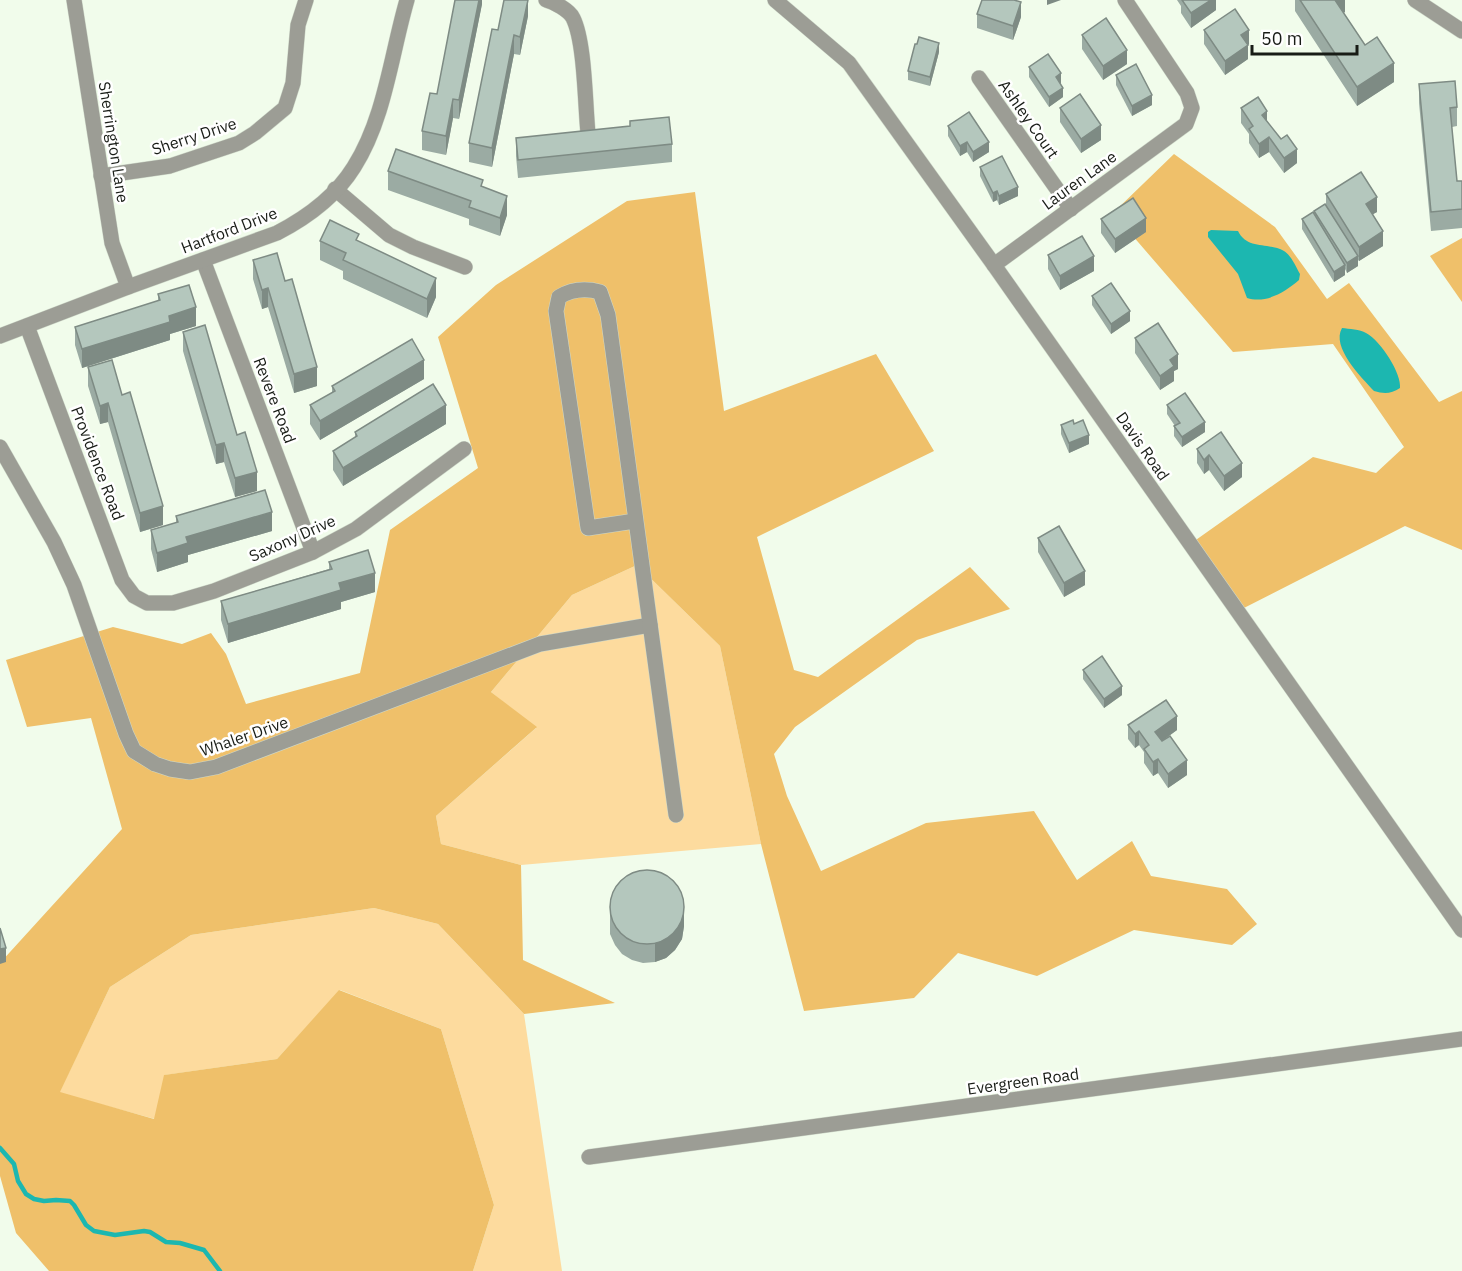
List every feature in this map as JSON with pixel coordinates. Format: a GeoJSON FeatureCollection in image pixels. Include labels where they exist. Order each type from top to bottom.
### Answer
{"type":"FeatureCollection","features":[{"type":"Feature","properties":{"kind":"street","name":"Sherrington Lane"},"geometry":{"type":"LineString","coordinates":[[74,0],[112,243],[128,287]]}},
{"type":"Feature","properties":{"kind":"street","name":"Sherry Drive"},"geometry":{"type":"LineString","coordinates":[[100,176],[170,166],[239,143],[285,108],[293,83],[298,24],[306,0]]}},
{"type":"Feature","properties":{"kind":"street","name":"Hartford Drive"},"geometry":{"type":"LineString","coordinates":[[0,336],[277,233],[299,222],[325,201],[353,169],[370,135],[407,0]]}},
{"type":"Feature","properties":{"kind":"street"},"geometry":{"type":"LineString","coordinates":[[546,0],[572,15],[579,39],[588,133]]}},
{"type":"Feature","properties":{"kind":"street","name":"Lauren Lane"},"geometry":{"type":"LineString","coordinates":[[994,265],[1186,124],[1192,108],[1187,93],[1125,0]]}},
{"type":"Feature","properties":{"kind":"street"},"geometry":{"type":"LineString","coordinates":[[1415,0],[1462,31]]}},
{"type":"Feature","properties":{"kind":"street","name":"Davis Road"},"geometry":{"type":"LineString","coordinates":[[778,1],[849,63],[1462,930]]}},
{"type":"Feature","properties":{"kind":"street","name":"Ashley Court"},"geometry":{"type":"LineString","coordinates":[[979,78],[1071,209]]}},
{"type":"Feature","properties":{"kind":"street"},"geometry":{"type":"LineString","coordinates":[[335,189],[389,235],[465,267]]}},
{"type":"Feature","properties":{"kind":"street","name":"Revere Road"},"geometry":{"type":"LineString","coordinates":[[203,260],[314,552]]}},
{"type":"Feature","properties":{"kind":"street"},"geometry":{"type":"LineString","coordinates":[[635,521],[588,528],[556,311],[559,297],[569,291],[588,289],[600,292],[608,315],[676,815]]}},
{"type":"Feature","properties":{"kind":"street","name":"Providence Road"},"geometry":{"type":"LineString","coordinates":[[27,326],[122,580],[134,596],[147,603]]}},
{"type":"Feature","properties":{"kind":"street","name":"Whaler Drive"},"geometry":{"type":"LineString","coordinates":[[0,447],[54,542],[74,585],[134,751],[155,764],[170,769],[190,772],[216,767],[540,644],[650,625]]}},
{"type":"Feature","properties":{"kind":"street","name":"Saxony Drive"},"geometry":{"type":"LineString","coordinates":[[147,603],[173,603],[214,591],[314,552],[356,529],[464,449]]}},
{"type":"Feature","properties":{"kind":"street","name":"Evergreen Road"},"geometry":{"type":"LineString","coordinates":[[589,1157],[1462,1039]]}},
{"type":"Feature","properties":{"kind":"shaded area"},"geometry":{"type":"Polygon","coordinates":[[[1174,154],[1275,227],[1327,299],[1349,283],[1439,402],[1462,391],[1462,550],[1405,526],[1240,610],[1193,542],[1313,457],[1376,473],[1404,447],[1333,344],[1233,352],[1113,213],[1174,154]]]}},
{"type":"Feature","properties":{"kind":"shaded area"},"geometry":{"type":"Polygon","coordinates":[[[695,192],[724,411],[876,354],[934,451],[757,537],[794,670],[818,677],[970,567],[1010,609],[917,640],[795,727],[774,754],[787,796],[821,871],[926,823],[1034,811],[1077,880],[1132,841],[1151,876],[1227,889],[1257,924],[1232,945],[1134,930],[1037,976],[958,953],[914,998],[804,1011],[761,844],[720,646],[637,565],[572,595],[491,692],[537,727],[436,816],[441,844],[521,865],[523,960],[615,1003],[524,1014],[438,924],[374,908],[191,935],[110,987],[60,1092],[154,1119],[164,1075],[277,1059],[339,990],[441,1029],[494,1205],[473,1271],[49,1271],[16,1233],[0,1176],[0,963],[122,829],[91,718],[27,727],[6,660],[113,627],[182,644],[211,633],[226,654],[246,704],[360,673],[390,530],[478,468],[438,337],[496,285],[627,201],[695,192]]]}},
{"type":"Feature","properties":{"kind":"shaded area"},"geometry":{"type":"Polygon","coordinates":[[[1462,238],[1462,302],[1430,256],[1462,238]]]}},
{"type":"Feature","properties":{"kind":"shaded area"},"geometry":{"type":"Polygon","coordinates":[[[637,565],[720,646],[761,844],[521,865],[441,844],[436,816],[536,728],[491,692],[572,595],[637,565]]]}},
{"type":"Feature","properties":{"kind":"shaded area"},"geometry":{"type":"Polygon","coordinates":[[[374,908],[438,924],[524,1014],[562,1271],[473,1271],[494,1205],[441,1029],[340,990],[277,1059],[165,1075],[155,1119],[59,1093],[110,987],[191,935],[374,908]]]}},
{"type":"Feature","properties":{"kind":"water"},"geometry":{"type":"Polygon","coordinates":[[[1211,230],[1238,231],[1247,241],[1284,251],[1300,274],[1299,280],[1288,289],[1268,298],[1247,298],[1238,274],[1208,237],[1208,232],[1211,230]]]}},
{"type":"Feature","properties":{"kind":"water"},"geometry":{"type":"Polygon","coordinates":[[[1342,328],[1364,332],[1378,343],[1398,375],[1400,388],[1387,393],[1374,391],[1355,370],[1344,353],[1340,336],[1342,328]]]}},
{"type":"Feature","properties":{"kind":"building"},"geometry":{"type":"Polygon","coordinates":[[[455,0],[479,0],[459,100],[453,99],[446,136],[422,131],[430,93],[437,94],[455,0]]]}},
{"type":"Feature","properties":{"kind":"building"},"geometry":{"type":"Polygon","coordinates":[[[504,0],[528,0],[520,37],[514,35],[492,148],[469,143],[492,29],[498,30],[504,0]]]}},
{"type":"Feature","properties":{"kind":"building"},"geometry":{"type":"Polygon","coordinates":[[[982,0],[1021,2],[1013,26],[977,14],[982,0]]]}},
{"type":"Feature","properties":{"kind":"building"},"geometry":{"type":"Polygon","coordinates":[[[1182,0],[1211,0],[1191,13],[1182,0]]]}},
{"type":"Feature","properties":{"kind":"building"},"geometry":{"type":"Polygon","coordinates":[[[1300,0],[1335,0],[1365,45],[1377,37],[1394,63],[1357,87],[1300,0]]]}},
{"type":"Feature","properties":{"kind":"building"},"geometry":{"type":"Polygon","coordinates":[[[1235,9],[1249,30],[1241,35],[1248,45],[1225,61],[1204,30],[1235,9]]]}},
{"type":"Feature","properties":{"kind":"building"},"geometry":{"type":"Polygon","coordinates":[[[1106,18],[1127,50],[1103,66],[1082,35],[1106,18]]]}},
{"type":"Feature","properties":{"kind":"building"},"geometry":{"type":"Polygon","coordinates":[[[919,37],[939,43],[930,77],[908,71],[919,37]]]}},
{"type":"Feature","properties":{"kind":"building"},"geometry":{"type":"Polygon","coordinates":[[[1048,54],[1061,73],[1056,77],[1063,88],[1049,97],[1029,67],[1048,54]]]}},
{"type":"Feature","properties":{"kind":"building"},"geometry":{"type":"Polygon","coordinates":[[[1136,64],[1152,95],[1132,106],[1116,75],[1136,64]]]}},
{"type":"Feature","properties":{"kind":"building"},"geometry":{"type":"Polygon","coordinates":[[[1455,81],[1457,107],[1450,108],[1457,181],[1462,181],[1462,209],[1431,212],[1419,84],[1455,81]]]}},
{"type":"Feature","properties":{"kind":"building"},"geometry":{"type":"Polygon","coordinates":[[[1080,94],[1101,125],[1081,139],[1060,108],[1080,94]]]}},
{"type":"Feature","properties":{"kind":"building"},"geometry":{"type":"Polygon","coordinates":[[[1258,97],[1267,111],[1262,115],[1281,139],[1287,135],[1297,149],[1284,158],[1269,137],[1259,144],[1249,129],[1253,126],[1241,108],[1258,97]]]}},
{"type":"Feature","properties":{"kind":"building"},"geometry":{"type":"Polygon","coordinates":[[[969,112],[989,142],[973,152],[967,142],[960,146],[948,126],[969,112]]]}},
{"type":"Feature","properties":{"kind":"building"},"geometry":{"type":"Polygon","coordinates":[[[669,117],[672,144],[518,160],[516,138],[630,126],[630,121],[669,117]]]}},
{"type":"Feature","properties":{"kind":"building"},"geometry":{"type":"Polygon","coordinates":[[[396,149],[483,180],[481,186],[507,196],[500,218],[469,207],[471,201],[388,171],[396,149]]]}},
{"type":"Feature","properties":{"kind":"building"},"geometry":{"type":"Polygon","coordinates":[[[1002,156],[1018,187],[999,196],[997,191],[993,193],[980,167],[1002,156]]]}},
{"type":"Feature","properties":{"kind":"building"},"geometry":{"type":"Polygon","coordinates":[[[1361,172],[1377,197],[1366,204],[1383,231],[1359,247],[1326,194],[1361,172]]]}},
{"type":"Feature","properties":{"kind":"building"},"geometry":{"type":"Polygon","coordinates":[[[1133,198],[1146,218],[1115,239],[1101,219],[1133,198]]]}},
{"type":"Feature","properties":{"kind":"building"},"geometry":{"type":"Polygon","coordinates":[[[1325,204],[1358,256],[1347,263],[1314,211],[1325,204]]]}},
{"type":"Feature","properties":{"kind":"building"},"geometry":{"type":"Polygon","coordinates":[[[1313,212],[1345,265],[1334,272],[1302,219],[1313,212]]]}},
{"type":"Feature","properties":{"kind":"building"},"geometry":{"type":"Polygon","coordinates":[[[330,220],[359,234],[356,240],[436,278],[427,299],[343,260],[346,253],[320,241],[330,220]]]}},
{"type":"Feature","properties":{"kind":"building"},"geometry":{"type":"Polygon","coordinates":[[[1082,236],[1094,256],[1060,276],[1048,255],[1082,236]]]}},
{"type":"Feature","properties":{"kind":"building"},"geometry":{"type":"Polygon","coordinates":[[[277,253],[285,281],[292,279],[317,367],[294,374],[268,288],[262,290],[253,260],[277,253]]]}},
{"type":"Feature","properties":{"kind":"building"},"geometry":{"type":"Polygon","coordinates":[[[1111,283],[1130,311],[1111,324],[1092,296],[1111,283]]]}},
{"type":"Feature","properties":{"kind":"building"},"geometry":{"type":"Polygon","coordinates":[[[189,285],[196,307],[169,316],[170,322],[82,349],[75,327],[160,300],[158,294],[189,285]]]}},
{"type":"Feature","properties":{"kind":"building"},"geometry":{"type":"Polygon","coordinates":[[[1158,323],[1178,354],[1170,360],[1174,366],[1160,376],[1135,338],[1158,323]]]}},
{"type":"Feature","properties":{"kind":"building"},"geometry":{"type":"Polygon","coordinates":[[[205,325],[237,435],[245,432],[257,472],[235,478],[224,443],[216,445],[183,332],[205,325]]]}},
{"type":"Feature","properties":{"kind":"building"},"geometry":{"type":"Polygon","coordinates":[[[412,339],[424,360],[320,421],[310,405],[335,391],[332,386],[412,339]]]}},
{"type":"Feature","properties":{"kind":"building"},"geometry":{"type":"Polygon","coordinates":[[[112,360],[122,395],[130,392],[163,506],[140,513],[108,403],[100,406],[88,367],[112,360]]]}},
{"type":"Feature","properties":{"kind":"building"},"geometry":{"type":"Polygon","coordinates":[[[433,384],[446,405],[343,468],[333,451],[357,436],[355,432],[433,384]]]}},
{"type":"Feature","properties":{"kind":"building"},"geometry":{"type":"Polygon","coordinates":[[[1185,393],[1205,422],[1182,437],[1174,426],[1180,423],[1167,405],[1185,393]]]}},
{"type":"Feature","properties":{"kind":"building"},"geometry":{"type":"Polygon","coordinates":[[[1073,420],[1074,424],[1083,420],[1089,435],[1069,443],[1061,425],[1073,420]]]}},
{"type":"Feature","properties":{"kind":"building"},"geometry":{"type":"Polygon","coordinates":[[[1221,432],[1242,463],[1224,476],[1209,455],[1204,460],[1197,449],[1221,432]]]}},
{"type":"Feature","properties":{"kind":"building"},"geometry":{"type":"Polygon","coordinates":[[[265,490],[272,512],[186,537],[188,543],[157,553],[151,530],[178,522],[176,516],[265,490]]]}},
{"type":"Feature","properties":{"kind":"building"},"geometry":{"type":"Polygon","coordinates":[[[1059,526],[1085,571],[1064,583],[1038,538],[1059,526]]]}},
{"type":"Feature","properties":{"kind":"building"},"geometry":{"type":"Polygon","coordinates":[[[368,550],[375,573],[339,583],[341,590],[228,624],[221,601],[332,569],[329,562],[368,550]]]}},
{"type":"Feature","properties":{"kind":"building"},"geometry":{"type":"Polygon","coordinates":[[[1102,656],[1122,686],[1104,699],[1083,670],[1102,656]]]}},
{"type":"Feature","properties":{"kind":"building"},"geometry":{"type":"Polygon","coordinates":[[[1166,700],[1177,716],[1155,732],[1162,741],[1170,736],[1187,760],[1168,774],[1158,759],[1153,762],[1144,749],[1149,745],[1139,731],[1135,734],[1128,725],[1166,700]]]}},
{"type":"Feature","properties":{"kind":"building"},"geometry":{"type":"Polygon","coordinates":[[[647,870],[668,876],[678,886],[684,907],[678,928],[668,938],[647,944],[626,938],[616,928],[610,907],[616,886],[626,876],[647,870]]]}},
{"type":"Feature","properties":{"kind":"building"},"geometry":{"type":"Polygon","coordinates":[[[0,928],[6,948],[0,949],[0,928]]]}},
{"type":"Feature","properties":{"kind":"waterway"},"geometry":{"type":"LineString","coordinates":[[0,1148],[14,1164],[18,1181],[26,1194],[34,1199],[70,1201],[86,1225],[94,1231],[115,1235],[150,1232],[166,1242],[180,1243],[204,1250],[220,1271]]}}]}
